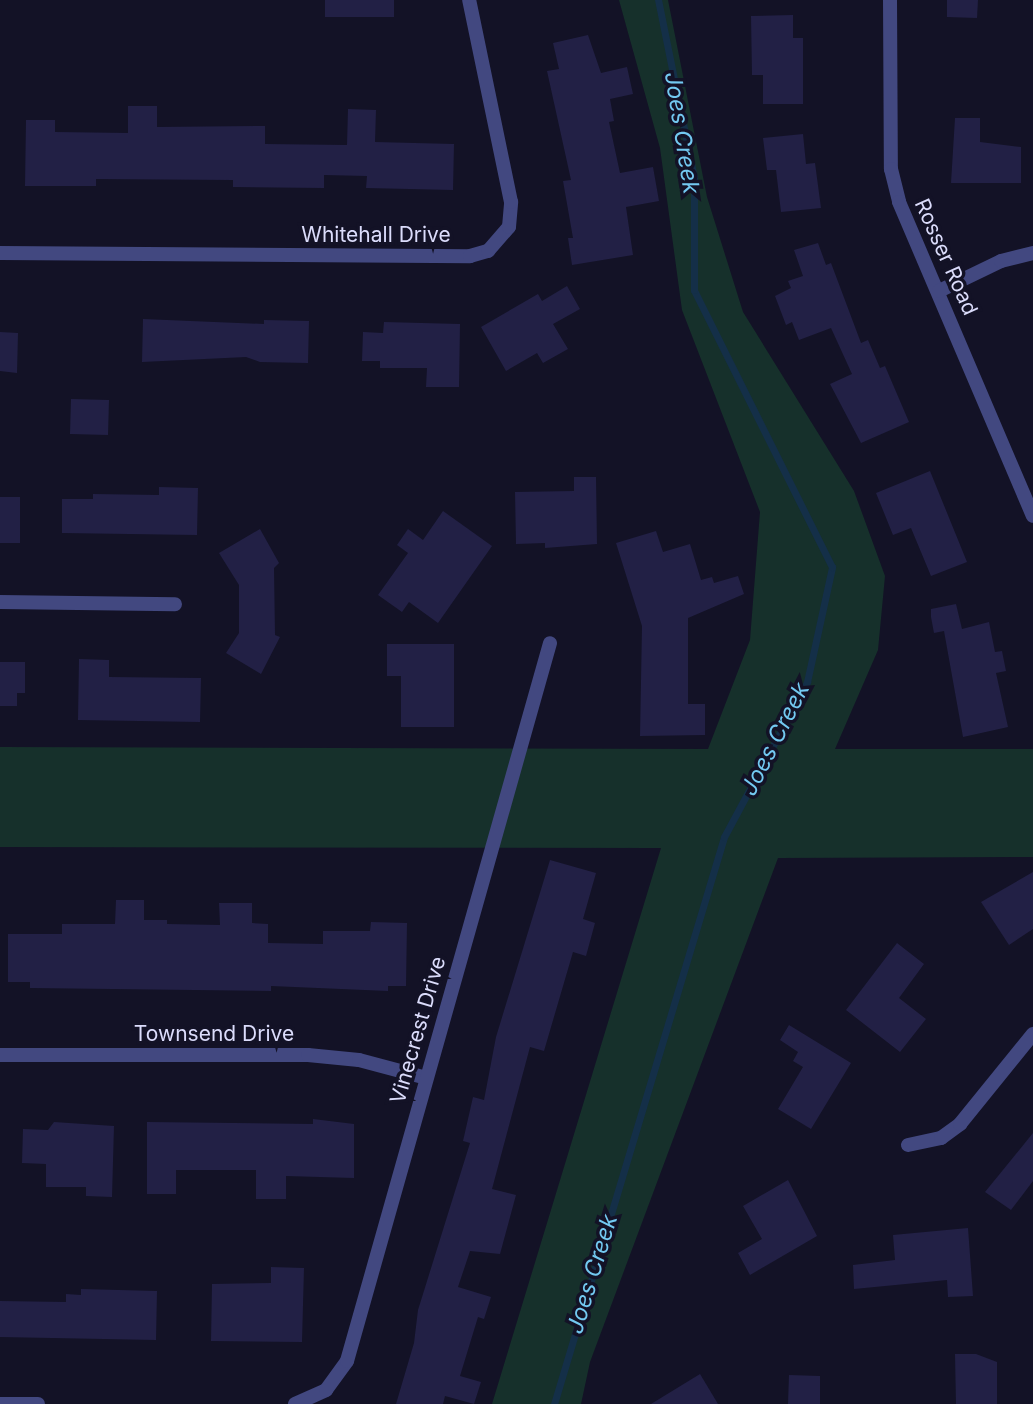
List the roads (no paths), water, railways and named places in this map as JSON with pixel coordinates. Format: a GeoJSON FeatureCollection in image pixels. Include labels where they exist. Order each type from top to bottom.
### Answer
{"type":"FeatureCollection","features":[{"type":"Feature","properties":{"kind":"street","name":"Whitehall Drive"},"geometry":{"type":"LineString","coordinates":[[0,253],[470,256],[488,251],[509,227],[511,202],[469,0]]}},
{"type":"Feature","properties":{"kind":"street","name":"Rosser Road"},"geometry":{"type":"LineString","coordinates":[[890,0],[891,169],[906,222],[939,291],[1033,516]]}},
{"type":"Feature","properties":{"kind":"street"},"geometry":{"type":"LineString","coordinates":[[939,291],[1001,261],[1033,253]]}},
{"type":"Feature","properties":{"kind":"street"},"geometry":{"type":"LineString","coordinates":[[0,603],[174,604]]}},
{"type":"Feature","properties":{"kind":"street","name":"Vinecrest Drive"},"geometry":{"type":"LineString","coordinates":[[295,1404],[326,1390],[347,1361],[550,643]]}},
{"type":"Feature","properties":{"kind":"street"},"geometry":{"type":"LineString","coordinates":[[908,1145],[941,1138],[960,1124],[1033,1034]]}},
{"type":"Feature","properties":{"kind":"street","name":"Townsend Drive"},"geometry":{"type":"LineString","coordinates":[[0,1055],[308,1055],[359,1059],[426,1078]]}},
{"type":"Feature","properties":{"kind":"street"},"geometry":{"type":"LineString","coordinates":[[0,1404],[38,1404]]}},
{"type":"Feature","properties":{"kind":"waterway","name":"Joes Creek"},"geometry":{"type":"LineString","coordinates":[[554,1404],[724,837],[807,682],[832,567],[694,290],[694,178],[658,0]]}}]}
